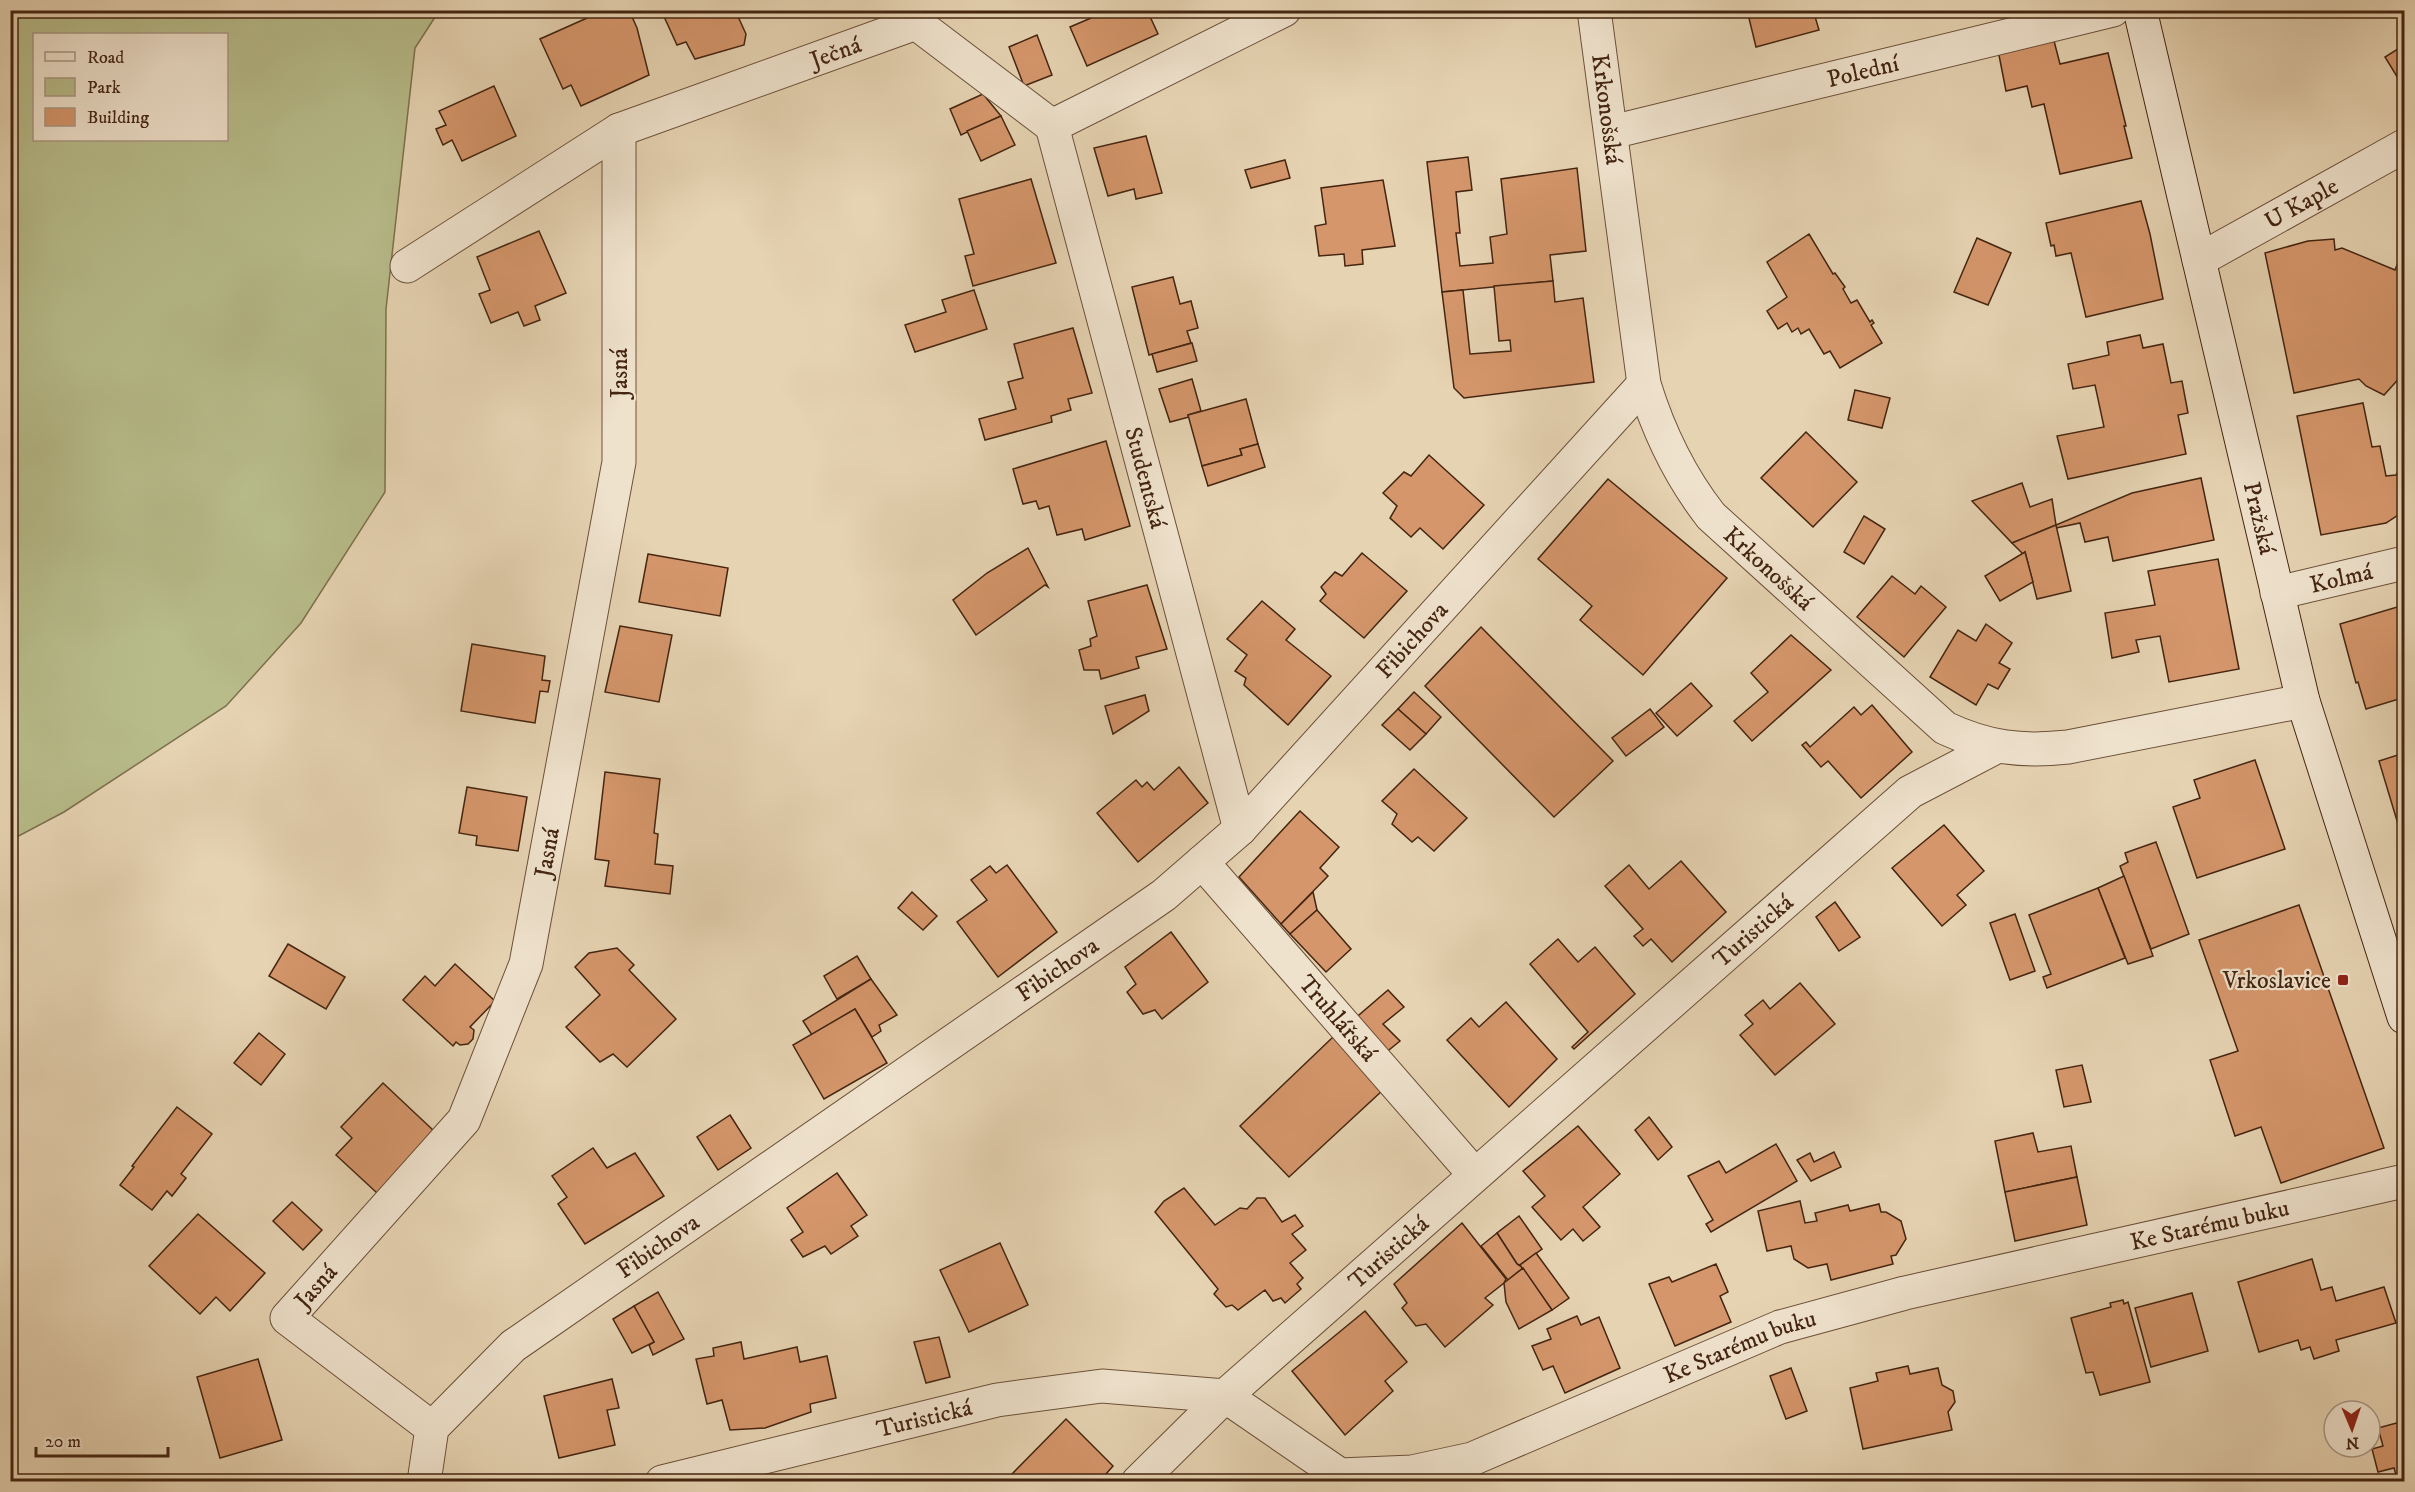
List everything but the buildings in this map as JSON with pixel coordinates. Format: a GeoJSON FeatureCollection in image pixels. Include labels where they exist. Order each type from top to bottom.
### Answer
{"type":"FeatureCollection","features":[{"type":"Feature","properties":{"kind":"street"},"geometry":{"type":"LineString","coordinates":[[1052,126],[1284,10]]}},
{"type":"Feature","properties":{"kind":"street","name":"Krkonošská"},"geometry":{"type":"LineString","coordinates":[[1594,10],[1644,384],[1657,426],[1676,465],[1692,492],[1711,516],[1945,728],[1969,740],[1996,747],[2032,751],[2068,747],[2303,701]]}},
{"type":"Feature","properties":{"kind":"street","name":"Polední"},"geometry":{"type":"LineString","coordinates":[[1612,132],[2113,10]]}},
{"type":"Feature","properties":{"kind":"street","name":"Pražská"},"geometry":{"type":"LineString","coordinates":[[2140,10],[2303,701],[2404,1017]]}},
{"type":"Feature","properties":{"kind":"street","name":"Ječná"},"geometry":{"type":"LineString","coordinates":[[407,266],[619,130],[916,22],[1052,126]]}},
{"type":"Feature","properties":{"kind":"street","name":"Studentská"},"geometry":{"type":"LineString","coordinates":[[1052,126],[1240,829]]}},
{"type":"Feature","properties":{"kind":"street","name":"Jasná"},"geometry":{"type":"LineString","coordinates":[[432,1428],[287,1318],[464,1120],[526,964],[619,462],[619,130]]}},
{"type":"Feature","properties":{"kind":"street","name":"U Kaple"},"geometry":{"type":"LineString","coordinates":[[2199,260],[2404,146]]}},
{"type":"Feature","properties":{"kind":"street","name":"Fibichova"},"geometry":{"type":"LineString","coordinates":[[432,1428],[513,1346],[1164,895],[1240,829],[1644,384]]}},
{"type":"Feature","properties":{"kind":"street","name":"Kolmá"},"geometry":{"type":"LineString","coordinates":[[2277,593],[2404,563]]}},
{"type":"Feature","properties":{"kind":"street","name":"Turistická"},"geometry":{"type":"LineString","coordinates":[[662,1482],[997,1400],[1102,1386],[1225,1396],[1474,1174],[1910,792],[1996,747]]}},
{"type":"Feature","properties":{"kind":"street","name":"Truhlářská"},"geometry":{"type":"LineString","coordinates":[[1202,862],[1474,1174]]}},
{"type":"Feature","properties":{"kind":"street","name":"Ke Starému buku"},"geometry":{"type":"LineString","coordinates":[[1225,1396],[1340,1475],[1412,1472],[1472,1459],[1780,1327],[1905,1293],[2404,1181]]}},
{"type":"Feature","properties":{"kind":"street"},"geometry":{"type":"LineString","coordinates":[[1138,1482],[1225,1396]]}},
{"type":"Feature","properties":{"kind":"street"},"geometry":{"type":"LineString","coordinates":[[424,1482],[432,1428]]}},
{"type":"Feature","properties":{"kind":"green space"},"geometry":{"type":"Polygon","coordinates":[[[11,10],[439,11],[415,48],[386,309],[385,492],[301,623],[226,706],[64,812],[11,840],[11,10]]]}},
{"type":"Feature","properties":{"kind":"place","name":"Vrkoslavice"},"geometry":{"type":"Point","coordinates":[2343,980]}}]}
